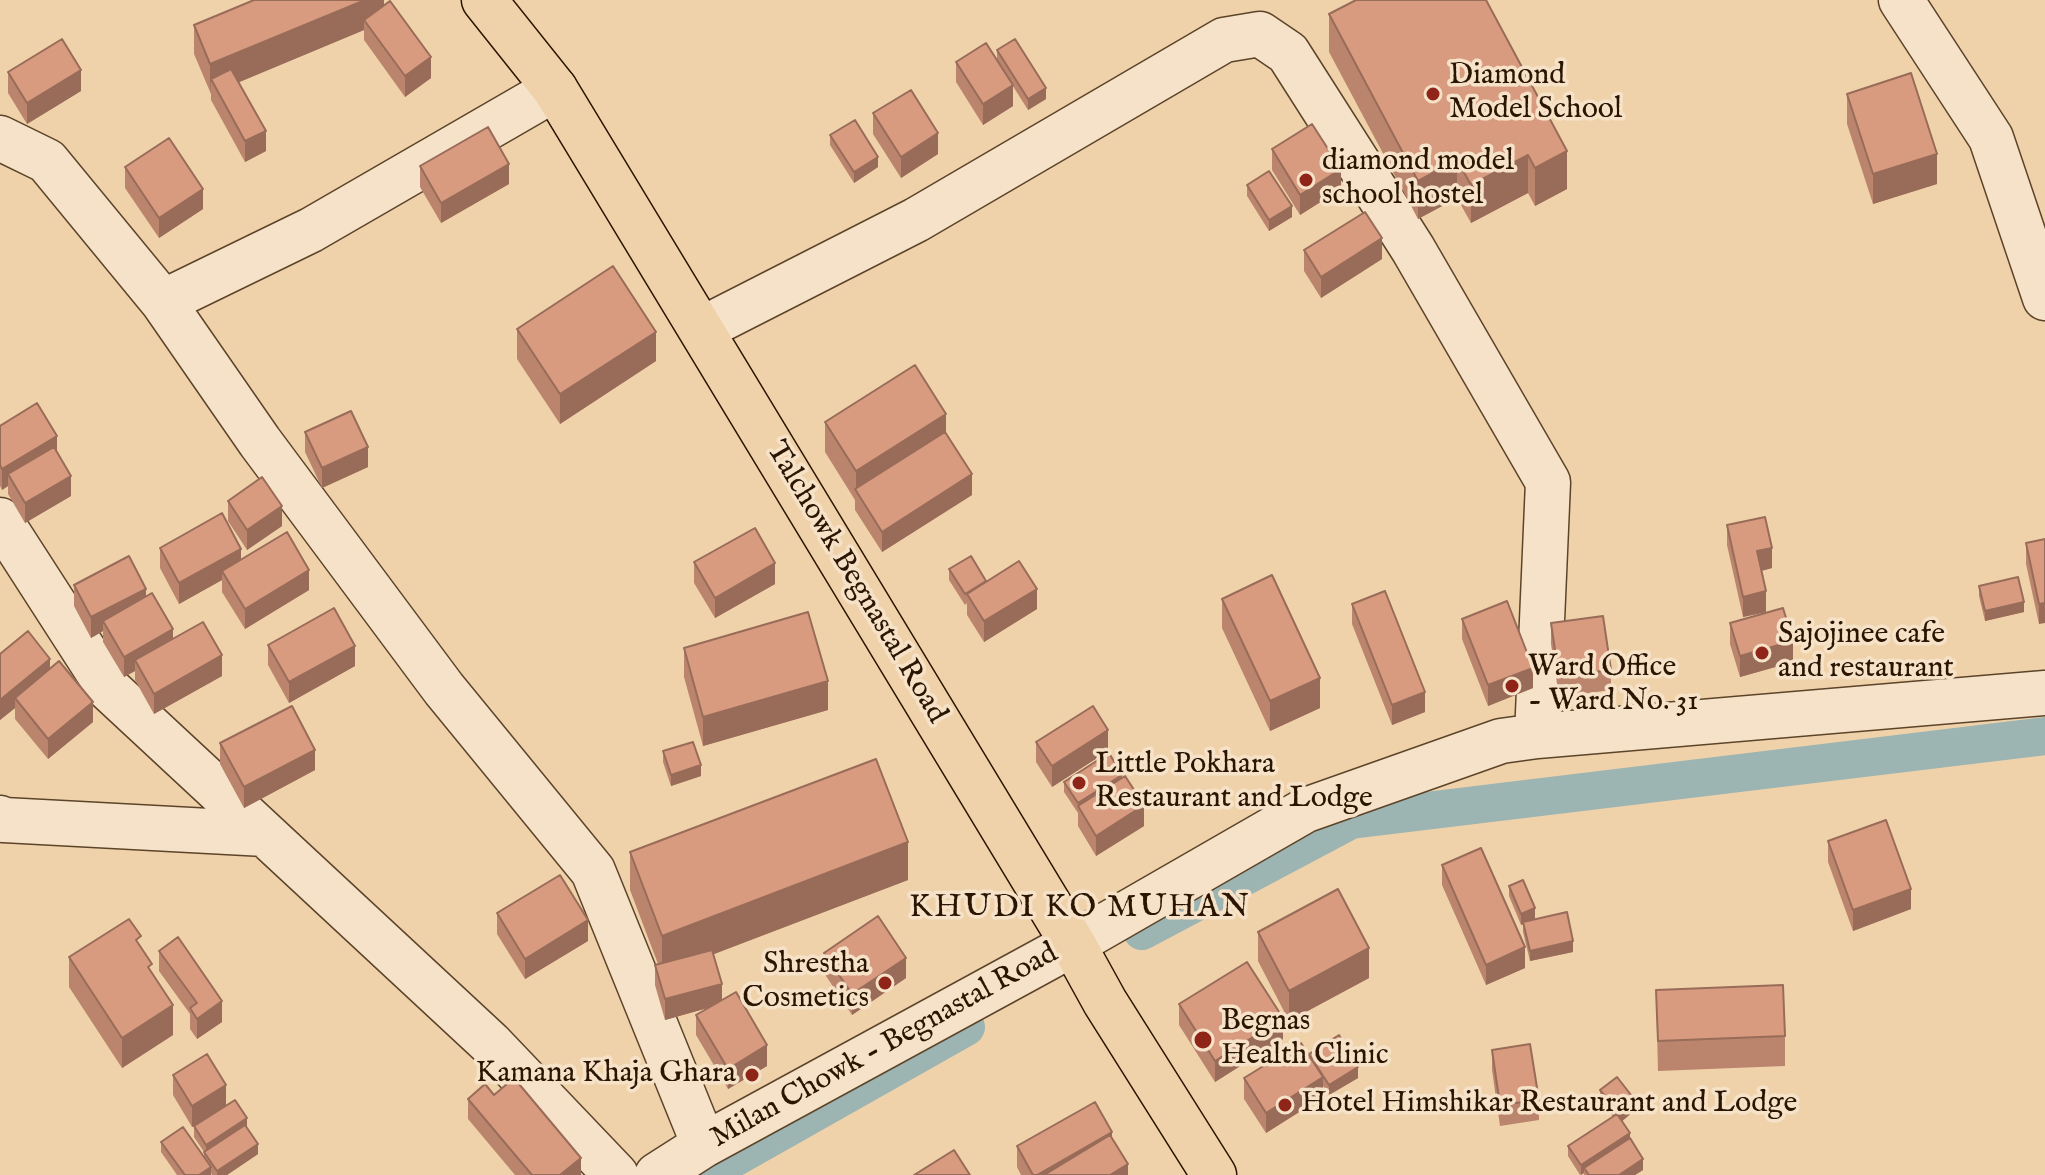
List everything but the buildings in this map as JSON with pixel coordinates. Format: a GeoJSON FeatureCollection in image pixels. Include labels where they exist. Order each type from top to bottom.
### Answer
{"type":"FeatureCollection","features":[{"type":"Feature","properties":{"kind":"main road","name":"Talchowk Begnastal Road"},"geometry":{"type":"LineString","coordinates":[[484,0],[555,89],[1073,944],[1105,1002],[1214,1175]]}},
{"type":"Feature","properties":{"kind":"street"},"geometry":{"type":"LineString","coordinates":[[1901,0],[1991,138],[2045,298]]}},
{"type":"Feature","properties":{"kind":"street"},"geometry":{"type":"LineString","coordinates":[[702,329],[916,220],[1224,40],[1260,34],[1288,53],[1413,249],[1548,482],[1537,736]]}},
{"type":"Feature","properties":{"kind":"street"},"geometry":{"type":"LineString","coordinates":[[163,302],[311,230],[555,89]]}},
{"type":"Feature","properties":{"kind":"street"},"geometry":{"type":"LineString","coordinates":[[0,138],[47,161],[163,302],[260,442],[435,677],[593,871],[704,1145]]}},
{"type":"Feature","properties":{"kind":"street"},"geometry":{"type":"LineString","coordinates":[[0,520],[109,689],[490,1043],[616,1175]]}},
{"type":"Feature","properties":{"kind":"street","name":"Milan Chowk - Begnastal Road"},"geometry":{"type":"LineString","coordinates":[[657,1175],[704,1145],[1073,944],[1306,810],[1501,741],[2045,693]]}},
{"type":"Feature","properties":{"kind":"street"},"geometry":{"type":"LineString","coordinates":[[0,818],[265,834]]}},
{"type":"Feature","properties":{"kind":"waterway"},"geometry":{"type":"LineString","coordinates":[[1142,931],[1351,820],[2045,736]]}},
{"type":"Feature","properties":{"kind":"waterway"},"geometry":{"type":"LineString","coordinates":[[704,1175],[966,1027]]}},
{"type":"Feature","properties":{"kind":"place","name":"Diamond Model School"},"geometry":{"type":"Point","coordinates":[1433,94]}},
{"type":"Feature","properties":{"kind":"place","name":"diamond model school hostel"},"geometry":{"type":"Point","coordinates":[1306,180]}},
{"type":"Feature","properties":{"kind":"place","name":"Sajojinee cafe and restaurant"},"geometry":{"type":"Point","coordinates":[1762,653]}},
{"type":"Feature","properties":{"kind":"place","name":"Ward Office - Ward No. 31"},"geometry":{"type":"Point","coordinates":[1512,686]}},
{"type":"Feature","properties":{"kind":"place","name":"Little Pokhara Restaurant and Lodge"},"geometry":{"type":"Point","coordinates":[1079,783]}},
{"type":"Feature","properties":{"kind":"place","name":"Shrestha Cosmetics"},"geometry":{"type":"Point","coordinates":[885,983]}},
{"type":"Feature","properties":{"kind":"place","name":"Begnas Health Clinic"},"geometry":{"type":"Point","coordinates":[1203,1040]}},
{"type":"Feature","properties":{"kind":"place","name":"Kamana Khaja Ghara"},"geometry":{"type":"Point","coordinates":[752,1075]}},
{"type":"Feature","properties":{"kind":"place","name":"Hotel Himshikar Restaurant and Lodge"},"geometry":{"type":"Point","coordinates":[1285,1105]}},
{"type":"Feature","properties":{"kind":"district","name":"KHUDI KO MUHAN"},"geometry":{"type":"Point","coordinates":[1080,909]}}]}
